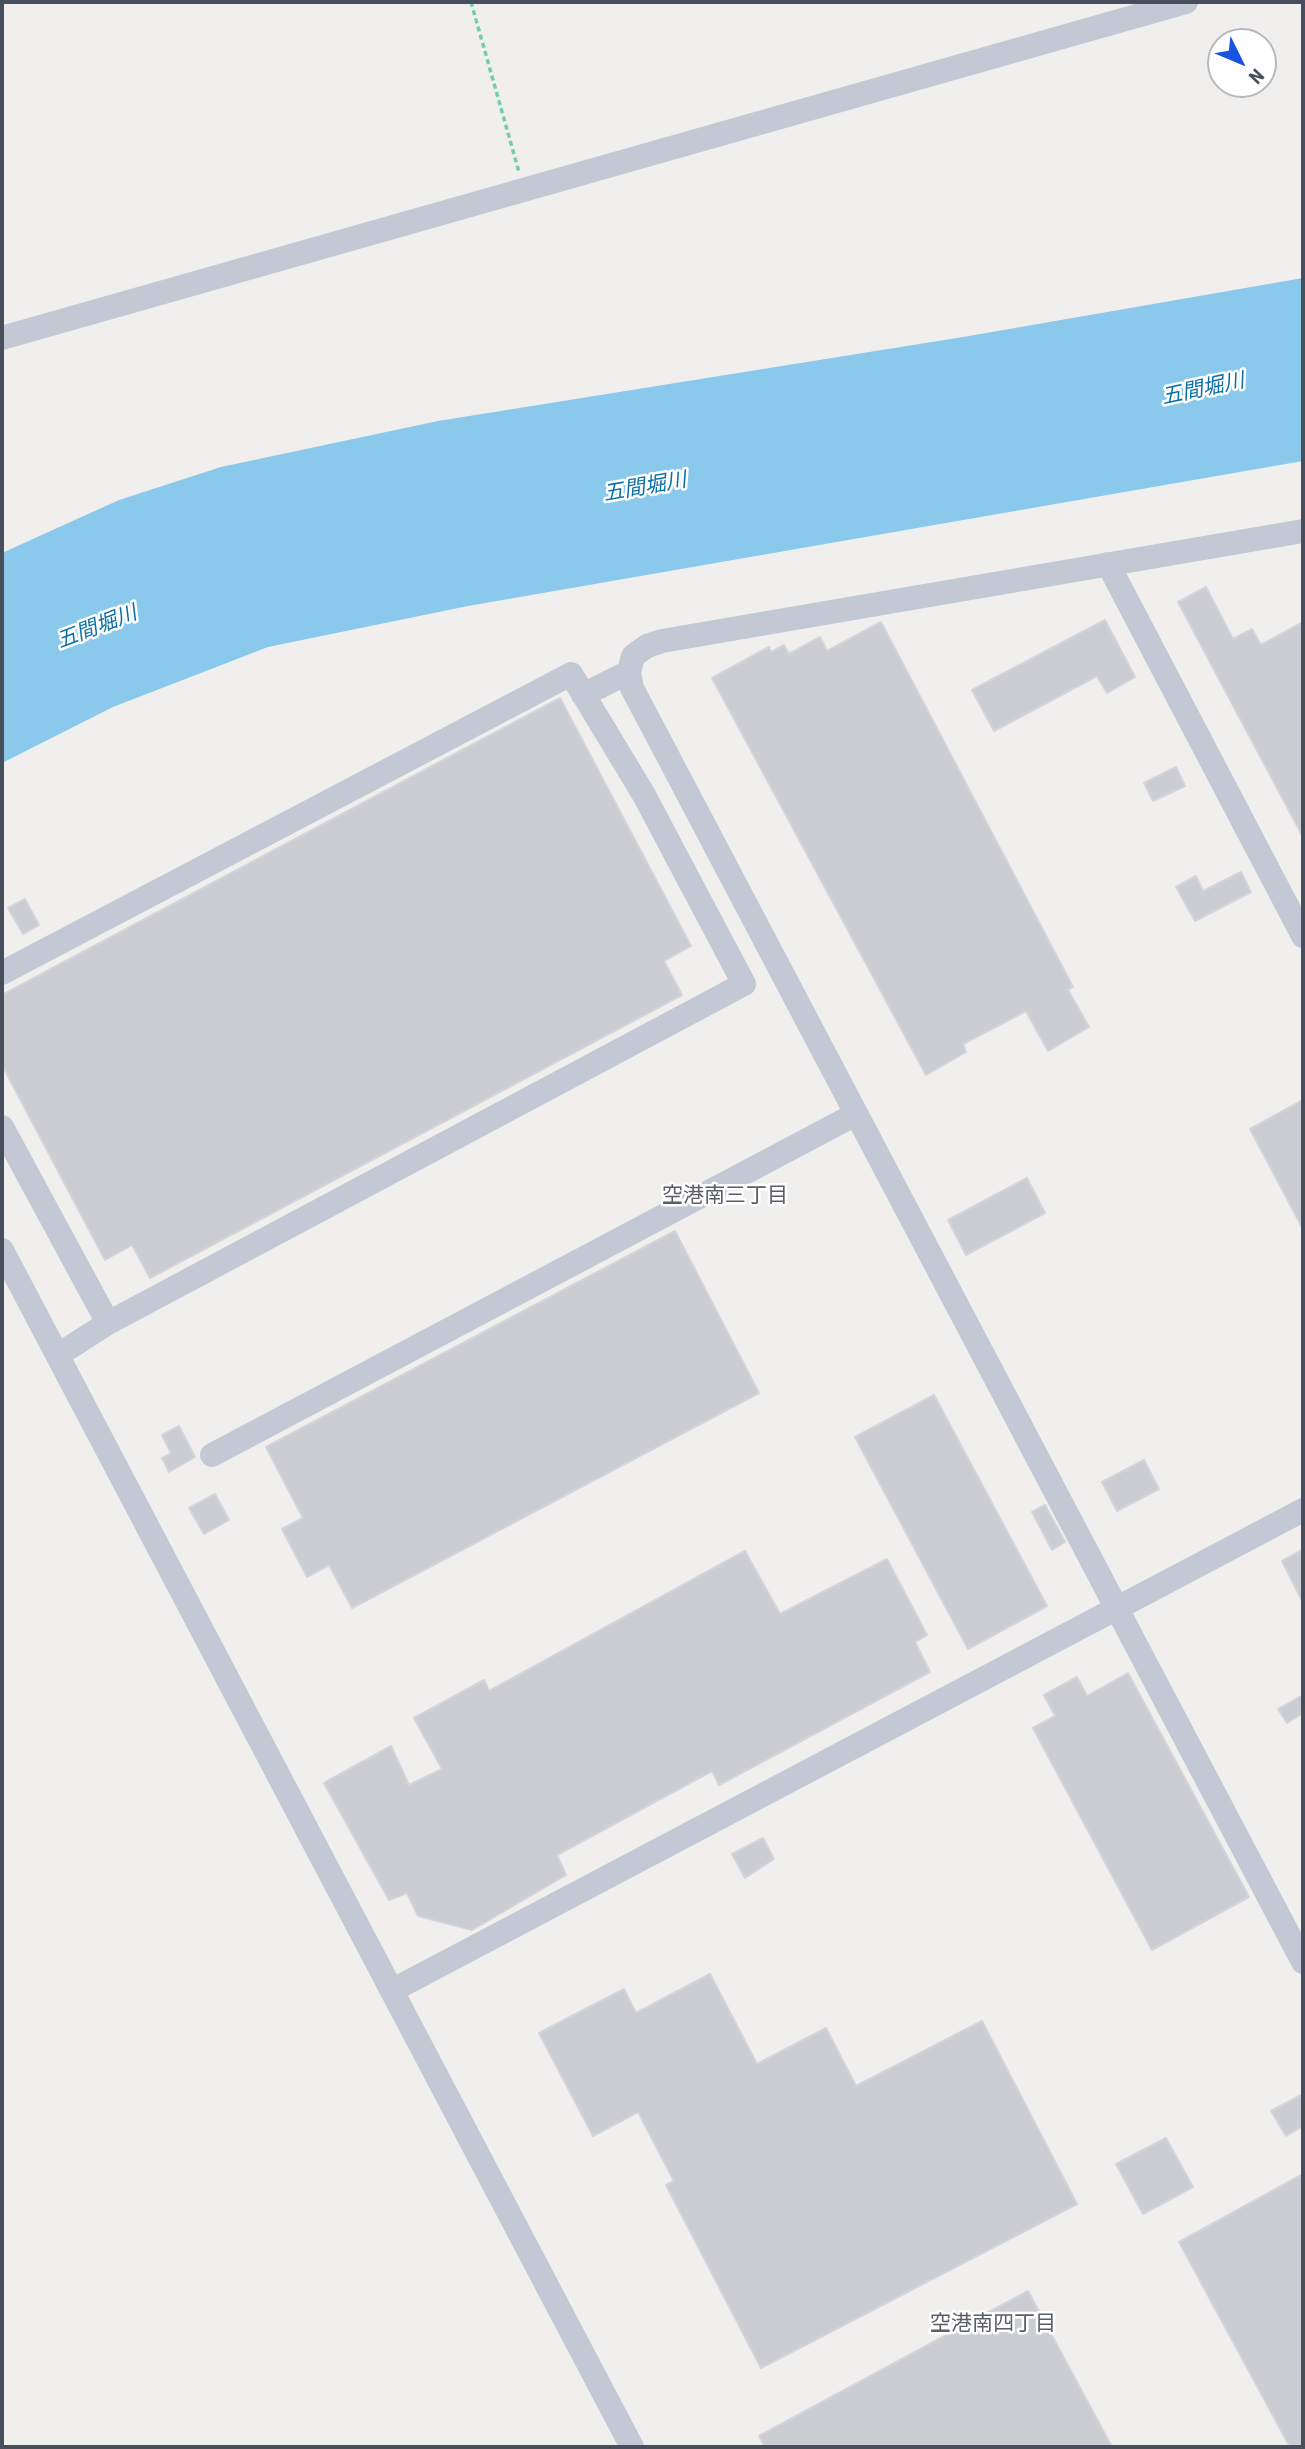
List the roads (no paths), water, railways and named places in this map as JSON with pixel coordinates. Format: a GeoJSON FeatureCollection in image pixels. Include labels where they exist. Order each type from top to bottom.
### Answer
{"type":"FeatureCollection","features":[{"type":"Feature","properties":{"kind":"street"},"geometry":{"type":"LineString","coordinates":[[2,338],[1186,2]]}},
{"type":"Feature","properties":{"kind":"street"},"geometry":{"type":"LineString","coordinates":[[1303,531],[662,641],[647,646],[633,656],[629,672],[632,688],[1303,1962]]}},
{"type":"Feature","properties":{"kind":"street"},"geometry":{"type":"LineString","coordinates":[[1108,564],[1303,936]]}},
{"type":"Feature","properties":{"kind":"street"},"geometry":{"type":"LineString","coordinates":[[583,695],[629,672]]}},
{"type":"Feature","properties":{"kind":"street"},"geometry":{"type":"LineString","coordinates":[[2,973],[571,674],[644,795],[744,984]]}},
{"type":"Feature","properties":{"kind":"street"},"geometry":{"type":"LineString","coordinates":[[58,1355],[108,1323],[778,966]]}},
{"type":"Feature","properties":{"kind":"street"},"geometry":{"type":"LineString","coordinates":[[212,1455],[856,1114]]}},
{"type":"Feature","properties":{"kind":"street"},"geometry":{"type":"LineString","coordinates":[[2,1127],[108,1323]]}},
{"type":"Feature","properties":{"kind":"street"},"geometry":{"type":"LineString","coordinates":[[2,1250],[632,2447]]}},
{"type":"Feature","properties":{"kind":"street"},"geometry":{"type":"LineString","coordinates":[[393,1990],[1303,1510]]}},
{"type":"Feature","properties":{"kind":"water","name":"五間堀川"},"geometry":{"type":"Polygon","coordinates":[[[1303,278],[1303,461],[468,606],[268,647],[113,707],[2,763],[2,553],[119,500],[221,467],[438,421],[963,337],[1303,278]]]}},
{"type":"Feature","properties":{"kind":"district","name":"空港南三丁目"},"geometry":{"type":"Point","coordinates":[725,1197]}},
{"type":"Feature","properties":{"kind":"district","name":"空港南四丁目"},"geometry":{"type":"Point","coordinates":[993,2325]}}]}
